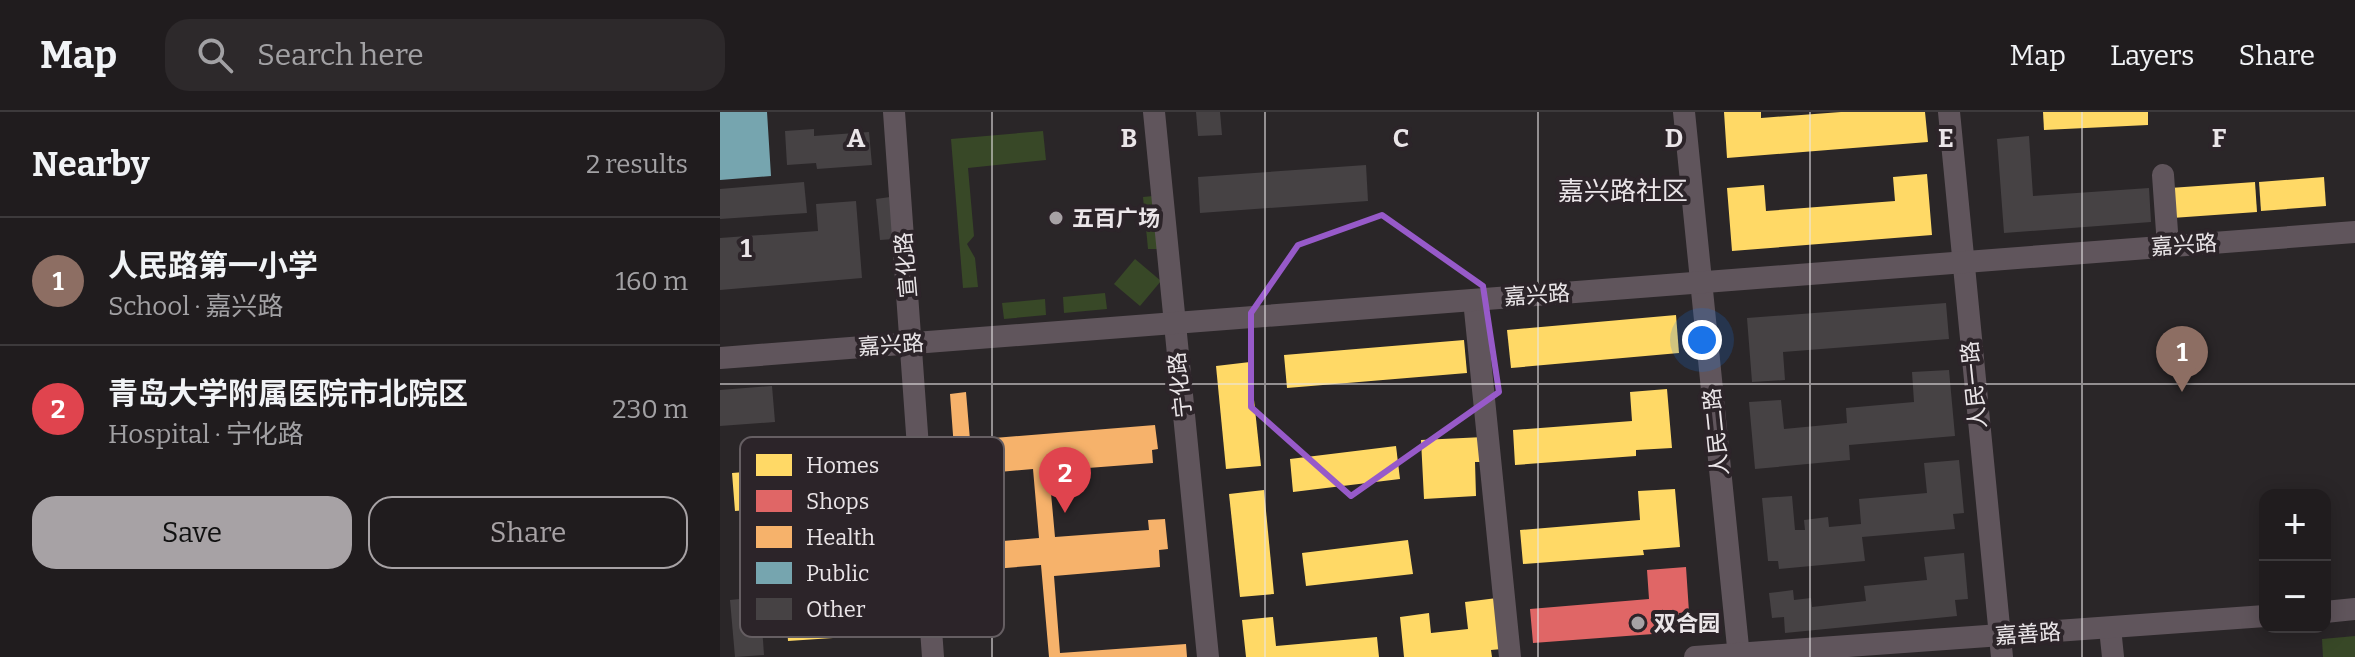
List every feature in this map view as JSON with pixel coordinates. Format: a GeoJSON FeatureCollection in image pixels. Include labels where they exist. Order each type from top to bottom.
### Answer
{"type":"FeatureCollection","features":[{"type":"Feature","properties":{"kind":"street","name":"宣化路"},"geometry":{"type":"LineString","coordinates":[[894,112],[919,437]]}},
{"type":"Feature","properties":{"kind":"street","name":"宁化路"},"geometry":{"type":"LineString","coordinates":[[1154,112],[1208,657]]}},
{"type":"Feature","properties":{"kind":"street","name":"人民二路"},"geometry":{"type":"LineString","coordinates":[[1684,112],[1739,655]]}},
{"type":"Feature","properties":{"kind":"street","name":"人民一路"},"geometry":{"type":"LineString","coordinates":[[1949,112],[2001,647]]}},
{"type":"Feature","properties":{"kind":"street"},"geometry":{"type":"LineString","coordinates":[[2163,175],[2168,246]]}},
{"type":"Feature","properties":{"kind":"street","name":"嘉兴路"},"geometry":{"type":"LineString","coordinates":[[720,358],[2355,232]]}},
{"type":"Feature","properties":{"kind":"street"},"geometry":{"type":"LineString","coordinates":[[1474,300],[1510,657]]}},
{"type":"Feature","properties":{"kind":"street"},"geometry":{"type":"LineString","coordinates":[[2331,611],[2355,609]]}},
{"type":"Feature","properties":{"kind":"street","name":"嘉善路"},"geometry":{"type":"LineString","coordinates":[[1695,657],[2001,647],[2110,628],[2259,616]]}},
{"type":"Feature","properties":{"kind":"street"},"geometry":{"type":"LineString","coordinates":[[2110,628],[2113,657]]}},
{"type":"Feature","properties":{"kind":"street","name":"宣化路"},"geometry":{"type":"LineString","coordinates":[[932,637],[933,657]]}},
{"type":"Feature","properties":{"kind":"highlighted area"},"geometry":{"type":"Polygon","coordinates":[[[1382,215],[1483,286],[1499,392],[1426,447],[1351,496],[1251,407],[1251,313],[1298,245],[1382,215]]]}},
{"type":"Feature","properties":{"kind":"green space"},"geometry":{"type":"Polygon","coordinates":[[[1043,131],[1046,160],[968,168],[974,236],[967,244],[975,258],[978,287],[963,288],[951,139],[1043,131]]]}},
{"type":"Feature","properties":{"kind":"green space"},"geometry":{"type":"Polygon","coordinates":[[[1153,196],[1159,249],[1148,249],[1143,197],[1153,196]]]}},
{"type":"Feature","properties":{"kind":"green space"},"geometry":{"type":"Polygon","coordinates":[[[1135,259],[1161,281],[1140,306],[1114,284],[1135,259]]]}},
{"type":"Feature","properties":{"kind":"green space"},"geometry":{"type":"Polygon","coordinates":[[[1105,293],[1107,309],[1064,313],[1063,297],[1105,293]]]}},
{"type":"Feature","properties":{"kind":"green space"},"geometry":{"type":"Polygon","coordinates":[[[1045,299],[1046,315],[1004,319],[1002,303],[1045,299]]]}},
{"type":"Feature","properties":{"kind":"green space"},"geometry":{"type":"Polygon","coordinates":[[[2355,636],[2355,657],[2323,657],[2322,639],[2355,636]]]}},
{"type":"Feature","properties":{"kind":"building: Homes"},"geometry":{"type":"Polygon","coordinates":[[[1724,112],[1761,112],[1761,118],[1841,112],[1925,112],[1928,142],[1727,158],[1724,112]]]}},
{"type":"Feature","properties":{"kind":"building: Homes"},"geometry":{"type":"Polygon","coordinates":[[[2043,112],[2148,112],[2148,125],[2044,130],[2043,112]]]}},
{"type":"Feature","properties":{"kind":"building: Homes"},"geometry":{"type":"Polygon","coordinates":[[[1927,174],[1932,235],[1732,251],[1727,188],[1764,185],[1766,211],[1895,201],[1893,177],[1927,174]]]}},
{"type":"Feature","properties":{"kind":"building: Homes"},"geometry":{"type":"Polygon","coordinates":[[[2324,177],[2326,206],[2261,211],[2259,182],[2324,177]]]}},
{"type":"Feature","properties":{"kind":"building: Homes"},"geometry":{"type":"Polygon","coordinates":[[[2255,182],[2257,212],[2172,218],[2170,188],[2255,182]]]}},
{"type":"Feature","properties":{"kind":"building: Homes"},"geometry":{"type":"Polygon","coordinates":[[[1676,315],[1679,353],[1511,368],[1507,330],[1676,315]]]}},
{"type":"Feature","properties":{"kind":"building: Homes"},"geometry":{"type":"Polygon","coordinates":[[[1464,340],[1467,373],[1287,388],[1284,355],[1464,340]]]}},
{"type":"Feature","properties":{"kind":"building: Homes"},"geometry":{"type":"Polygon","coordinates":[[[1250,362],[1261,466],[1226,469],[1216,366],[1250,362]]]}},
{"type":"Feature","properties":{"kind":"building: Homes"},"geometry":{"type":"Polygon","coordinates":[[[1667,389],[1672,448],[1636,450],[1636,456],[1515,465],[1513,430],[1632,421],[1630,392],[1667,389]]]}},
{"type":"Feature","properties":{"kind":"building: Homes"},"geometry":{"type":"Polygon","coordinates":[[[1484,437],[1485,462],[1475,462],[1476,496],[1424,499],[1421,440],[1484,437]]]}},
{"type":"Feature","properties":{"kind":"building: Homes"},"geometry":{"type":"Polygon","coordinates":[[[1396,446],[1400,479],[1293,492],[1290,459],[1396,446]]]}},
{"type":"Feature","properties":{"kind":"building: Homes"},"geometry":{"type":"Polygon","coordinates":[[[740,472],[740,511],[735,511],[732,473],[740,472]]]}},
{"type":"Feature","properties":{"kind":"building: Homes"},"geometry":{"type":"Polygon","coordinates":[[[1675,489],[1680,547],[1643,550],[1644,555],[1523,564],[1520,530],[1640,520],[1638,491],[1675,489]]]}},
{"type":"Feature","properties":{"kind":"building: Homes"},"geometry":{"type":"Polygon","coordinates":[[[1264,490],[1274,594],[1240,597],[1229,494],[1264,490]]]}},
{"type":"Feature","properties":{"kind":"building: Homes"},"geometry":{"type":"Polygon","coordinates":[[[1408,540],[1413,574],[1306,586],[1302,553],[1408,540]]]}},
{"type":"Feature","properties":{"kind":"building: Homes"},"geometry":{"type":"Polygon","coordinates":[[[1497,598],[1502,649],[1491,650],[1492,657],[1404,657],[1400,617],[1429,613],[1431,633],[1468,629],[1465,602],[1497,598]]]}},
{"type":"Feature","properties":{"kind":"building: Homes"},"geometry":{"type":"Polygon","coordinates":[[[1273,617],[1276,646],[1377,637],[1379,657],[1246,657],[1242,620],[1273,617]]]}},
{"type":"Feature","properties":{"kind":"building: Homes"},"geometry":{"type":"Polygon","coordinates":[[[788,637],[833,637],[833,638],[788,641],[788,637]]]}},
{"type":"Feature","properties":{"kind":"building: Shops"},"geometry":{"type":"Polygon","coordinates":[[[1686,567],[1689,612],[1679,613],[1680,626],[1653,629],[1653,634],[1533,643],[1530,609],[1649,599],[1647,570],[1686,567]]]}},
{"type":"Feature","properties":{"kind":"building: Health"},"geometry":{"type":"Polygon","coordinates":[[[966,392],[970,437],[953,437],[950,394],[966,392]]]}},
{"type":"Feature","properties":{"kind":"building: Health"},"geometry":{"type":"Polygon","coordinates":[[[1155,425],[1158,449],[1152,450],[1153,463],[1049,471],[1055,537],[1149,530],[1148,520],[1165,519],[1168,549],[1159,550],[1160,567],[1054,576],[1060,653],[1186,644],[1187,657],[1049,657],[1041,565],[1004,568],[1004,541],[1039,538],[1033,469],[1004,472],[1004,437],[1155,425]]]}},
{"type":"Feature","properties":{"kind":"building: Public"},"geometry":{"type":"Polygon","coordinates":[[[720,112],[767,112],[771,176],[720,180],[720,112]]]}},
{"type":"Feature","properties":{"kind":"building: Other"},"geometry":{"type":"Polygon","coordinates":[[[1196,112],[1220,112],[1222,135],[1198,136],[1196,112]]]}},
{"type":"Feature","properties":{"kind":"building: Other"},"geometry":{"type":"Polygon","coordinates":[[[814,129],[814,136],[869,132],[872,165],[817,169],[816,163],[787,165],[785,131],[814,129]]]}},
{"type":"Feature","properties":{"kind":"building: Other"},"geometry":{"type":"Polygon","coordinates":[[[2029,136],[2033,196],[2149,188],[2151,222],[2004,233],[1997,139],[2029,136]]]}},
{"type":"Feature","properties":{"kind":"building: Other"},"geometry":{"type":"Polygon","coordinates":[[[1366,165],[1368,201],[1200,213],[1198,177],[1366,165]]]}},
{"type":"Feature","properties":{"kind":"building: Other"},"geometry":{"type":"Polygon","coordinates":[[[804,182],[807,213],[720,219],[720,189],[804,182]]]}},
{"type":"Feature","properties":{"kind":"building: Other"},"geometry":{"type":"Polygon","coordinates":[[[890,197],[894,239],[880,240],[876,199],[890,197]]]}},
{"type":"Feature","properties":{"kind":"building: Other"},"geometry":{"type":"Polygon","coordinates":[[[856,201],[862,278],[720,290],[720,238],[818,231],[816,204],[856,201]]]}},
{"type":"Feature","properties":{"kind":"building: Other"},"geometry":{"type":"Polygon","coordinates":[[[1946,303],[1949,339],[1783,352],[1785,380],[1752,382],[1747,318],[1946,303]]]}},
{"type":"Feature","properties":{"kind":"building: Other"},"geometry":{"type":"Polygon","coordinates":[[[1949,370],[1955,436],[1849,445],[1850,460],[1755,469],[1749,402],[1781,400],[1784,429],[1847,423],[1846,408],[1914,402],[1912,372],[1949,370]]]}},
{"type":"Feature","properties":{"kind":"building: Other"},"geometry":{"type":"Polygon","coordinates":[[[772,386],[775,422],[720,426],[720,390],[772,386]]]}},
{"type":"Feature","properties":{"kind":"building: Other"},"geometry":{"type":"Polygon","coordinates":[[[1959,460],[1964,513],[1953,514],[1955,529],[1862,537],[1865,561],[1779,569],[1778,561],[1768,561],[1762,498],[1792,496],[1795,530],[1805,530],[1804,520],[1828,517],[1829,527],[1861,524],[1859,499],[1927,493],[1924,463],[1959,460]]]}},
{"type":"Feature","properties":{"kind":"building: Other"},"geometry":{"type":"Polygon","coordinates":[[[1964,553],[1968,599],[1955,600],[1957,616],[1785,633],[1784,617],[1772,618],[1769,593],[1793,590],[1794,600],[1811,598],[1812,607],[1866,601],[1864,586],[1927,580],[1924,557],[1964,553]]]}},
{"type":"Feature","properties":{"kind":"building: Other"},"geometry":{"type":"Polygon","coordinates":[[[740,599],[740,637],[763,637],[764,655],[735,657],[730,600],[740,599]]]}},
{"type":"Feature","properties":{"kind":"place","name":"五百广场"},"geometry":{"type":"Point","coordinates":[1056,218]}},
{"type":"Feature","properties":{"kind":"place","name":"人民路第一小学"},"geometry":{"type":"Point","coordinates":[2182,392]}},
{"type":"Feature","properties":{"kind":"place","name":"青岛大学附属医院市北院区"},"geometry":{"type":"Point","coordinates":[1065,513]}},
{"type":"Feature","properties":{"kind":"place","name":"双合园"},"geometry":{"type":"Point","coordinates":[1638,623]}},
{"type":"Feature","properties":{"kind":"district","name":"嘉兴路社区"},"geometry":{"type":"Point","coordinates":[1623,191]}}]}
